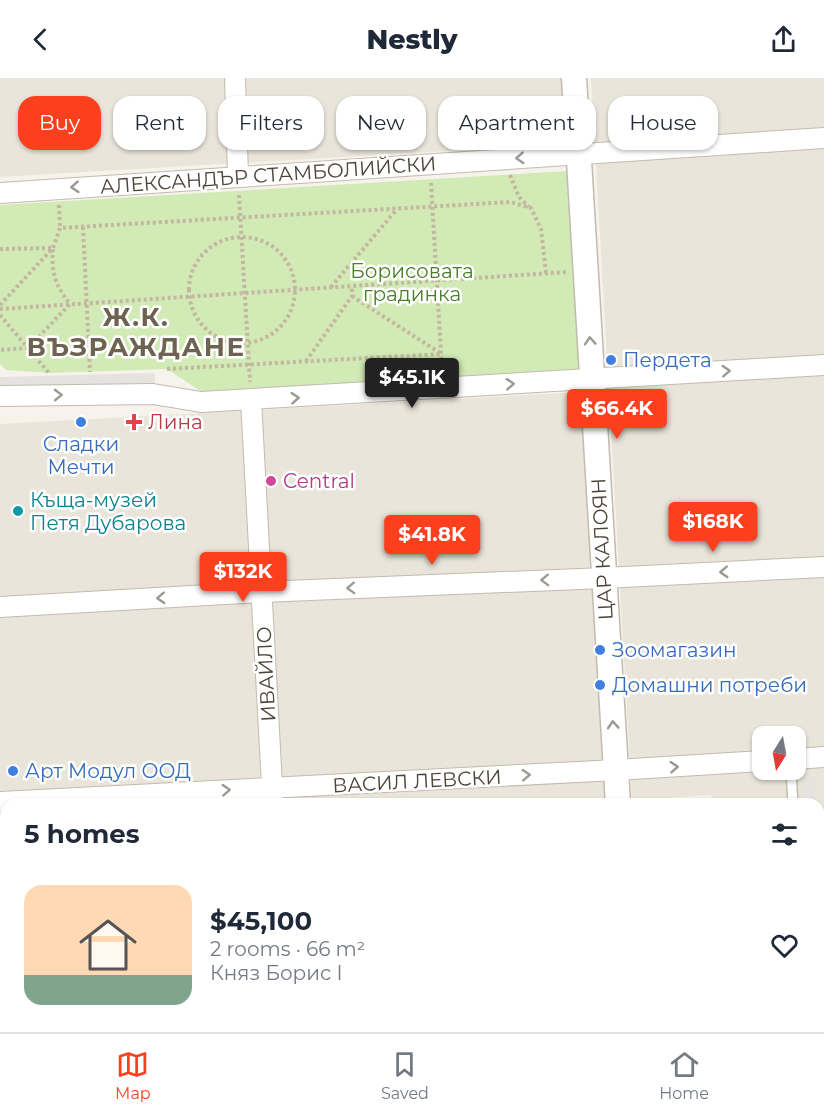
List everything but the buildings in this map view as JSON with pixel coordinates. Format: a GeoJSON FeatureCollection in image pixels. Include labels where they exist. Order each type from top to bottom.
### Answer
{"type":"FeatureCollection","features":[{"type":"Feature","properties":{"kind":"street"},"geometry":{"type":"LineString","coordinates":[[235,78],[238,177]]}},
{"type":"Feature","properties":{"kind":"street","name":"ЦАР КАЛОЯН"},"geometry":{"type":"LineString","coordinates":[[574,78],[618,798]]}},
{"type":"Feature","properties":{"kind":"street","name":"АЛЕКСАНДЪР СТАМБОЛИЙСКИ"},"geometry":{"type":"LineString","coordinates":[[0,193],[824,138]]}},
{"type":"Feature","properties":{"kind":"street"},"geometry":{"type":"LineString","coordinates":[[0,396],[153,394],[201,402],[824,365]]}},
{"type":"Feature","properties":{"kind":"street","name":"ИВАЙЛО"},"geometry":{"type":"LineString","coordinates":[[251,400],[273,796]]}},
{"type":"Feature","properties":{"kind":"street"},"geometry":{"type":"LineString","coordinates":[[0,607],[262,592],[824,567]]}},
{"type":"Feature","properties":{"kind":"street"},"geometry":{"type":"LineString","coordinates":[[806,758],[824,757]]}},
{"type":"Feature","properties":{"kind":"street","name":"ВАСИЛ ЛЕВСКИ"},"geometry":{"type":"LineString","coordinates":[[182,798],[273,796],[752,762]]}},
{"type":"Feature","properties":{"kind":"lane"},"geometry":{"type":"LineString","coordinates":[[792,780],[793,798]]}},
{"type":"Feature","properties":{"kind":"path"},"geometry":{"type":"LineString","coordinates":[[510,175],[519,197],[531,208],[541,229],[546,273]]}},
{"type":"Feature","properties":{"kind":"path"},"geometry":{"type":"LineString","coordinates":[[238,177],[251,400]]}},
{"type":"Feature","properties":{"kind":"path"},"geometry":{"type":"LineString","coordinates":[[430,179],[442,373]]}},
{"type":"Feature","properties":{"kind":"path"},"geometry":{"type":"LineString","coordinates":[[60,228],[510,202],[531,208]]}},
{"type":"Feature","properties":{"kind":"path"},"geometry":{"type":"LineString","coordinates":[[331,287],[398,208]]}},
{"type":"Feature","properties":{"kind":"path"},"geometry":{"type":"LineString","coordinates":[[59,212],[60,228],[53,248],[52,262],[60,291],[70,304]]}},
{"type":"Feature","properties":{"kind":"path"},"geometry":{"type":"LineString","coordinates":[[82,227],[90,372]]}},
{"type":"Feature","properties":{"kind":"path"},"geometry":{"type":"LineString","coordinates":[[242,237],[255,238],[271,245],[284,256],[292,272],[295,290],[293,305],[286,321],[274,332],[248,343],[227,341],[213,334],[201,324],[189,297],[190,279],[196,263],[207,250],[221,241],[242,237]]}},
{"type":"Feature","properties":{"kind":"path"},"geometry":{"type":"LineString","coordinates":[[0,249],[53,248]]}},
{"type":"Feature","properties":{"kind":"path"},"geometry":{"type":"LineString","coordinates":[[0,305],[53,248]]}},
{"type":"Feature","properties":{"kind":"path"},"geometry":{"type":"LineString","coordinates":[[0,309],[574,271]]}},
{"type":"Feature","properties":{"kind":"path"},"geometry":{"type":"LineString","coordinates":[[306,361],[352,296],[352,286]]}},
{"type":"Feature","properties":{"kind":"path"},"geometry":{"type":"LineString","coordinates":[[352,296],[441,354]]}},
{"type":"Feature","properties":{"kind":"path"},"geometry":{"type":"LineString","coordinates":[[0,350],[28,348],[70,304]]}},
{"type":"Feature","properties":{"kind":"path"},"geometry":{"type":"LineString","coordinates":[[0,315],[49,373]]}},
{"type":"Feature","properties":{"kind":"path"},"geometry":{"type":"LineString","coordinates":[[167,369],[441,354]]}},
{"type":"Feature","properties":{"kind":"shaded area"},"geometry":{"type":"Polygon","coordinates":[[[0,78],[562,78],[563,96],[438,96],[438,150],[463,150],[0,177],[0,78]]]}},
{"type":"Feature","properties":{"kind":"shaded area"},"geometry":{"type":"Polygon","coordinates":[[[591,78],[824,78],[824,798],[712,798],[711,795],[632,798],[595,150],[596,96],[592,96],[591,78]]]}},
{"type":"Feature","properties":{"kind":"shaded area"},"geometry":{"type":"Polygon","coordinates":[[[155,373],[155,383],[0,388],[0,377],[155,373]]]}},
{"type":"Feature","properties":{"kind":"shaded area"},"geometry":{"type":"Polygon","coordinates":[[[583,392],[611,798],[0,798],[0,424],[583,392]]]}},
{"type":"Feature","properties":{"kind":"shaded area"},"geometry":{"type":"Polygon","coordinates":[[[814,778],[816,798],[802,798],[801,780],[814,778]]]}},
{"type":"Feature","properties":{"kind":"green space","name":"Борисовата градинка"},"geometry":{"type":"Polygon","coordinates":[[[568,171],[581,374],[208,396],[167,369],[49,373],[6,370],[0,364],[0,205],[568,171]]]}},
{"type":"Feature","properties":{"kind":"place","name":"Пердета"},"geometry":{"type":"Point","coordinates":[611,360]}},
{"type":"Feature","properties":{"kind":"place","name":"Сладки Мечти"},"geometry":{"type":"Point","coordinates":[81,422]}},
{"type":"Feature","properties":{"kind":"place","name":"Лина"},"geometry":{"type":"Point","coordinates":[134,422]}},
{"type":"Feature","properties":{"kind":"place","name":"Central"},"geometry":{"type":"Point","coordinates":[271,481]}},
{"type":"Feature","properties":{"kind":"place","name":"Къща-музей Петя Дубарова"},"geometry":{"type":"Point","coordinates":[18,511]}},
{"type":"Feature","properties":{"kind":"place","name":"Зоомагазин"},"geometry":{"type":"Point","coordinates":[600,650]}},
{"type":"Feature","properties":{"kind":"place","name":"Домашни потреби"},"geometry":{"type":"Point","coordinates":[600,685]}},
{"type":"Feature","properties":{"kind":"place","name":"Арт Модул ООД"},"geometry":{"type":"Point","coordinates":[13,771]}},
{"type":"Feature","properties":{"kind":"district","name":"Ж.К. ВЪЗРАЖДАНЕ"},"geometry":{"type":"Point","coordinates":[136,332]}}]}
